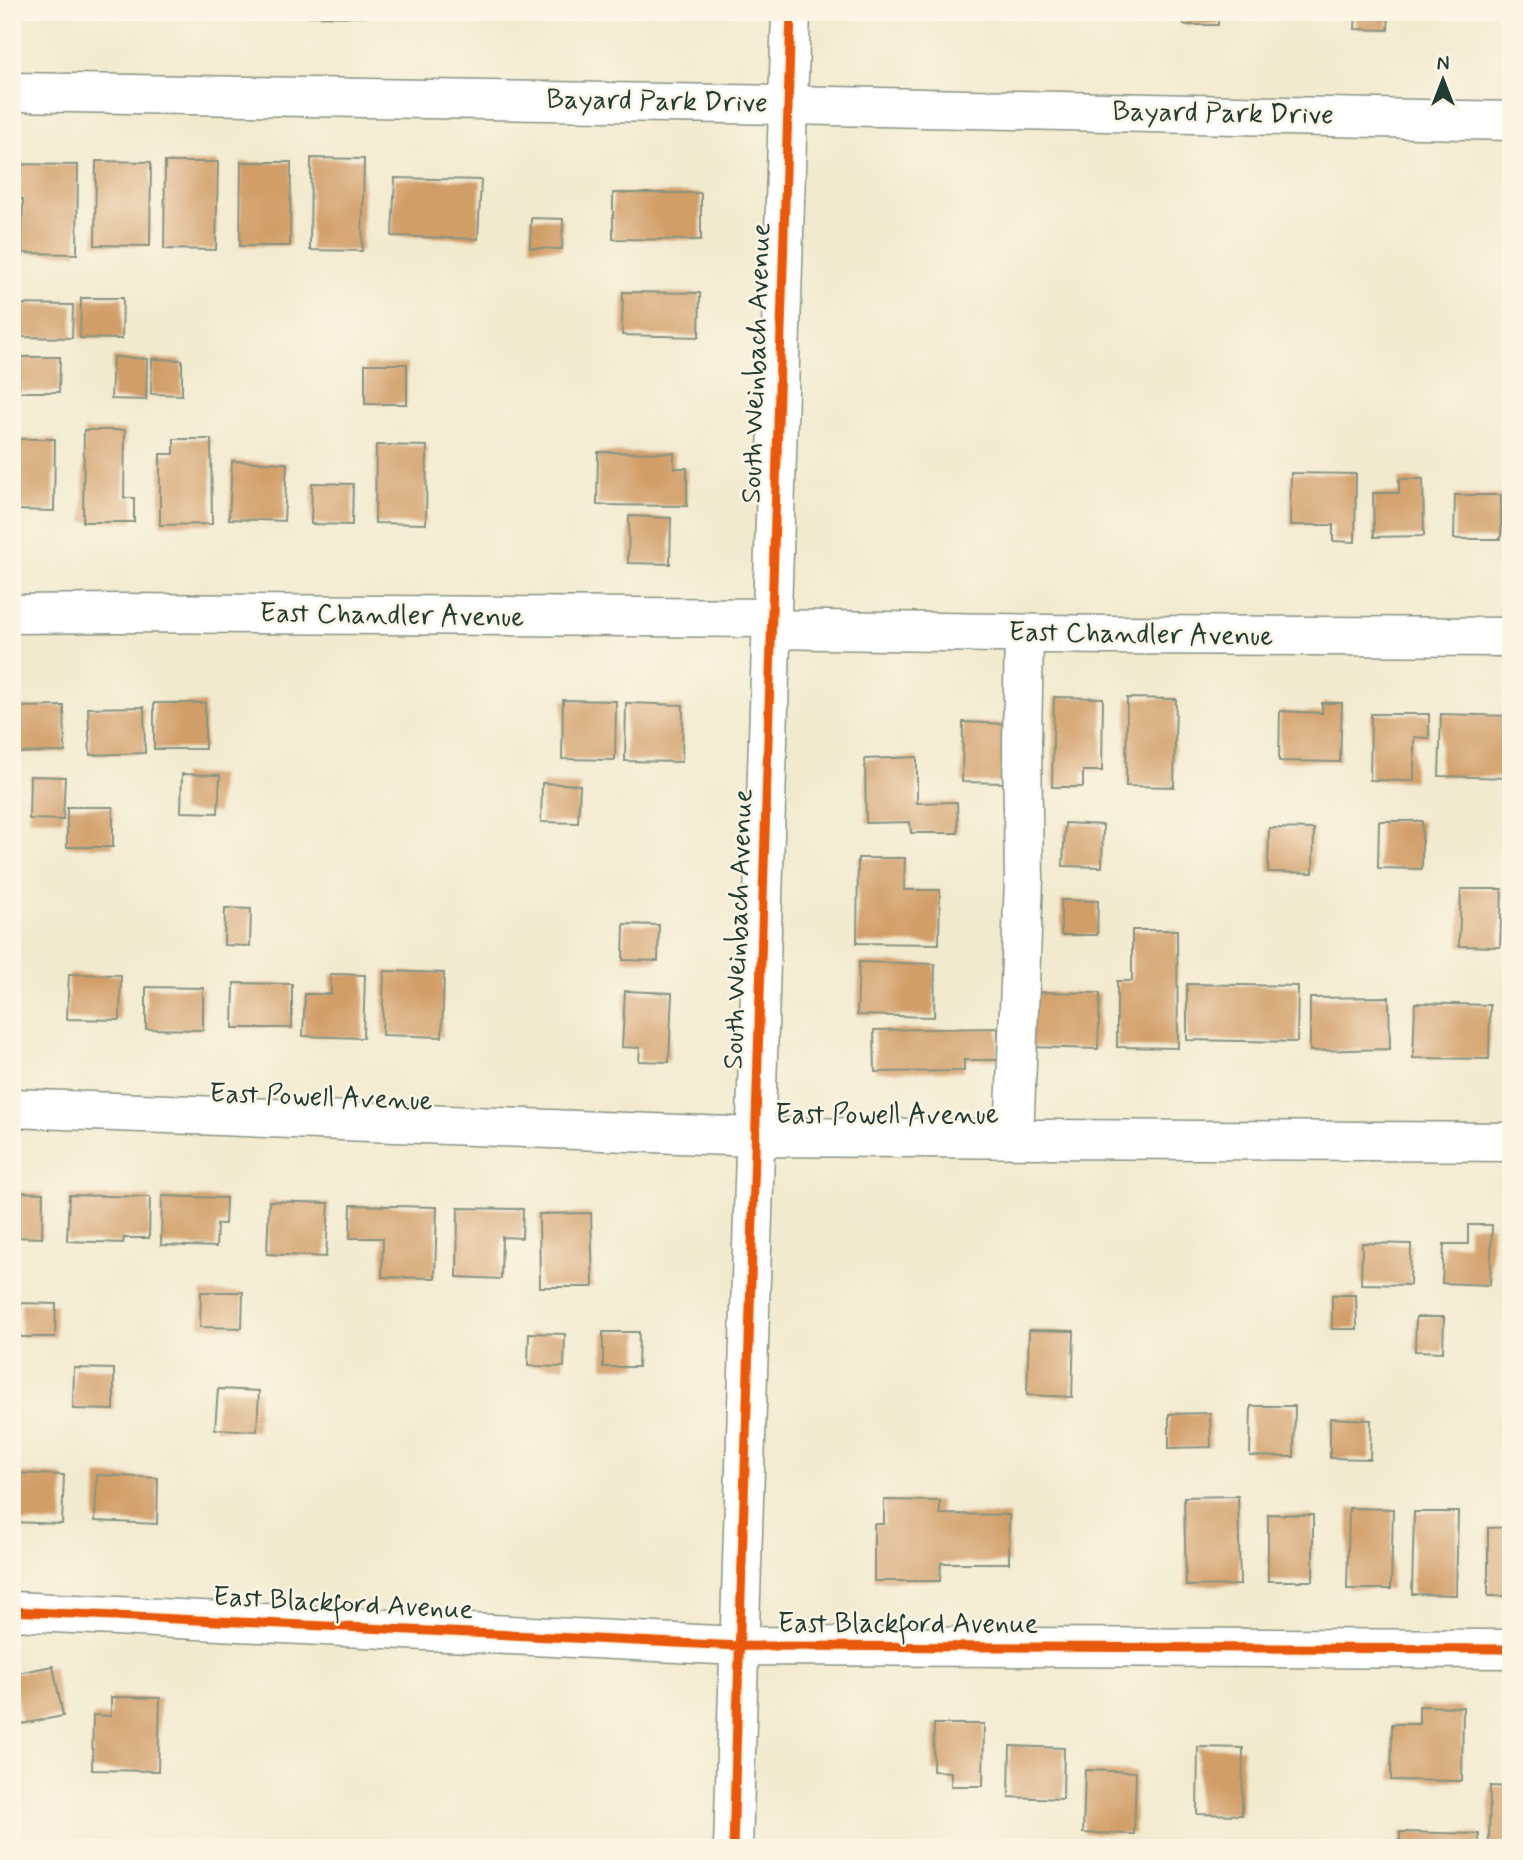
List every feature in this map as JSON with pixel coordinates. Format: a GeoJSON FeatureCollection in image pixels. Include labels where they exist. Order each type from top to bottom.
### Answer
{"type":"FeatureCollection","features":[{"type":"Feature","properties":{"kind":"street","name":"South Weinbach Avenue"},"geometry":{"type":"LineString","coordinates":[[733,1848],[791,12]]}},
{"type":"Feature","properties":{"kind":"street","name":"Bayard Park Drive"},"geometry":{"type":"LineString","coordinates":[[12,92],[1511,121]]}},
{"type":"Feature","properties":{"kind":"street","name":"East Chandler Avenue"},"geometry":{"type":"LineString","coordinates":[[12,614],[119,613],[771,624],[1024,634],[1511,637]]}},
{"type":"Feature","properties":{"kind":"street"},"geometry":{"type":"LineString","coordinates":[[1014,1139],[1024,879],[1024,634]]}},
{"type":"Feature","properties":{"kind":"street","name":"East Powell Avenue"},"geometry":{"type":"LineString","coordinates":[[12,1108],[755,1137],[1511,1142]]}},
{"type":"Feature","properties":{"kind":"street","name":"East Blackford Avenue"},"geometry":{"type":"LineString","coordinates":[[12,1611],[739,1646],[1511,1649]]}},
{"type":"Feature","properties":{"kind":"building"},"geometry":{"type":"Polygon","coordinates":[[[233,12],[283,12],[283,16],[233,15],[233,12]]]}},
{"type":"Feature","properties":{"kind":"building"},"geometry":{"type":"Polygon","coordinates":[[[310,12],[365,12],[365,17],[310,16],[310,12]]]}},
{"type":"Feature","properties":{"kind":"building"},"geometry":{"type":"Polygon","coordinates":[[[1184,12],[1218,12],[1218,25],[1184,25],[1184,12]]]}},
{"type":"Feature","properties":{"kind":"building"},"geometry":{"type":"Polygon","coordinates":[[[1356,12],[1389,12],[1388,30],[1355,29],[1356,12]]]}},
{"type":"Feature","properties":{"kind":"building"},"geometry":{"type":"Polygon","coordinates":[[[311,158],[364,159],[362,251],[310,250],[311,158]]]}},
{"type":"Feature","properties":{"kind":"building"},"geometry":{"type":"Polygon","coordinates":[[[96,161],[151,162],[150,246],[95,245],[96,161]]]}},
{"type":"Feature","properties":{"kind":"building"},"geometry":{"type":"Polygon","coordinates":[[[165,162],[218,162],[216,250],[164,249],[165,162]]]}},
{"type":"Feature","properties":{"kind":"building"},"geometry":{"type":"Polygon","coordinates":[[[241,162],[291,162],[290,246],[240,246],[241,162]]]}},
{"type":"Feature","properties":{"kind":"building"},"geometry":{"type":"Polygon","coordinates":[[[12,164],[78,165],[77,254],[22,253],[23,199],[12,199],[12,164]]]}},
{"type":"Feature","properties":{"kind":"building"},"geometry":{"type":"Polygon","coordinates":[[[395,178],[481,180],[478,239],[392,236],[395,178]]]}},
{"type":"Feature","properties":{"kind":"building"},"geometry":{"type":"Polygon","coordinates":[[[613,193],[701,193],[701,240],[613,239],[613,193]]]}},
{"type":"Feature","properties":{"kind":"building"},"geometry":{"type":"Polygon","coordinates":[[[531,218],[563,219],[562,249],[530,248],[531,218]]]}},
{"type":"Feature","properties":{"kind":"building"},"geometry":{"type":"Polygon","coordinates":[[[623,292],[700,293],[699,337],[622,335],[623,292]]]}},
{"type":"Feature","properties":{"kind":"building"},"geometry":{"type":"Polygon","coordinates":[[[81,298],[123,298],[122,339],[80,338],[81,298]]]}},
{"type":"Feature","properties":{"kind":"building"},"geometry":{"type":"Polygon","coordinates":[[[19,304],[73,305],[72,338],[18,337],[19,304]]]}},
{"type":"Feature","properties":{"kind":"building"},"geometry":{"type":"Polygon","coordinates":[[[19,357],[60,357],[59,392],[19,392],[19,357]]]}},
{"type":"Feature","properties":{"kind":"building"},"geometry":{"type":"Polygon","coordinates":[[[113,357],[147,359],[146,400],[111,399],[113,357]]]}},
{"type":"Feature","properties":{"kind":"building"},"geometry":{"type":"Polygon","coordinates":[[[152,359],[182,360],[182,395],[151,394],[152,359]]]}},
{"type":"Feature","properties":{"kind":"building"},"geometry":{"type":"Polygon","coordinates":[[[365,364],[407,364],[407,404],[365,404],[365,364]]]}},
{"type":"Feature","properties":{"kind":"building"},"geometry":{"type":"Polygon","coordinates":[[[84,430],[125,430],[124,498],[134,498],[134,522],[83,522],[84,430]]]}},
{"type":"Feature","properties":{"kind":"building"},"geometry":{"type":"Polygon","coordinates":[[[14,439],[55,439],[54,511],[13,510],[14,439]]]}},
{"type":"Feature","properties":{"kind":"building"},"geometry":{"type":"Polygon","coordinates":[[[174,439],[211,439],[212,524],[160,525],[160,454],[174,454],[174,439]]]}},
{"type":"Feature","properties":{"kind":"building"},"geometry":{"type":"Polygon","coordinates":[[[376,445],[427,446],[426,524],[375,523],[376,445]]]}},
{"type":"Feature","properties":{"kind":"building"},"geometry":{"type":"Polygon","coordinates":[[[598,452],[674,453],[674,468],[687,468],[687,506],[597,505],[598,452]]]}},
{"type":"Feature","properties":{"kind":"building"},"geometry":{"type":"Polygon","coordinates":[[[232,461],[287,463],[284,521],[229,519],[232,461]]]}},
{"type":"Feature","properties":{"kind":"building"},"geometry":{"type":"Polygon","coordinates":[[[1291,473],[1356,474],[1355,542],[1333,541],[1333,525],[1290,525],[1291,473]]]}},
{"type":"Feature","properties":{"kind":"building"},"geometry":{"type":"Polygon","coordinates":[[[1399,479],[1423,479],[1424,536],[1374,537],[1373,493],[1399,493],[1399,479]]]}},
{"type":"Feature","properties":{"kind":"building"},"geometry":{"type":"Polygon","coordinates":[[[312,483],[353,484],[352,525],[311,524],[312,483]]]}},
{"type":"Feature","properties":{"kind":"building"},"geometry":{"type":"Polygon","coordinates":[[[1455,495],[1501,495],[1501,539],[1454,539],[1455,495]]]}},
{"type":"Feature","properties":{"kind":"building"},"geometry":{"type":"Polygon","coordinates":[[[629,516],[671,518],[670,564],[628,563],[629,516]]]}},
{"type":"Feature","properties":{"kind":"building"},"geometry":{"type":"Polygon","coordinates":[[[1054,697],[1103,698],[1102,771],[1083,771],[1083,787],[1052,787],[1054,697]]]}},
{"type":"Feature","properties":{"kind":"building"},"geometry":{"type":"Polygon","coordinates":[[[1127,698],[1176,699],[1174,787],[1126,786],[1127,698]]]}},
{"type":"Feature","properties":{"kind":"building"},"geometry":{"type":"Polygon","coordinates":[[[563,700],[616,701],[615,760],[562,759],[563,700]]]}},
{"type":"Feature","properties":{"kind":"building"},"geometry":{"type":"Polygon","coordinates":[[[154,703],[205,703],[205,749],[154,749],[154,703]]]}},
{"type":"Feature","properties":{"kind":"building"},"geometry":{"type":"Polygon","coordinates":[[[626,703],[683,705],[682,762],[625,761],[626,703]]]}},
{"type":"Feature","properties":{"kind":"building"},"geometry":{"type":"Polygon","coordinates":[[[1322,703],[1342,703],[1340,762],[1279,761],[1280,711],[1322,713],[1322,703]]]}},
{"type":"Feature","properties":{"kind":"building"},"geometry":{"type":"Polygon","coordinates":[[[64,706],[65,752],[12,753],[12,707],[64,706]]]}},
{"type":"Feature","properties":{"kind":"building"},"geometry":{"type":"Polygon","coordinates":[[[144,707],[145,753],[90,755],[88,708],[144,707]]]}},
{"type":"Feature","properties":{"kind":"building"},"geometry":{"type":"Polygon","coordinates":[[[1371,714],[1429,714],[1429,738],[1414,737],[1414,781],[1370,780],[1371,714]]]}},
{"type":"Feature","properties":{"kind":"building"},"geometry":{"type":"Polygon","coordinates":[[[1441,714],[1511,716],[1510,778],[1439,776],[1441,714]]]}},
{"type":"Feature","properties":{"kind":"building"},"geometry":{"type":"Polygon","coordinates":[[[963,722],[1008,724],[1006,783],[962,782],[963,722]]]}},
{"type":"Feature","properties":{"kind":"building"},"geometry":{"type":"Polygon","coordinates":[[[917,757],[917,803],[957,802],[958,833],[911,833],[910,822],[866,823],[865,759],[917,757]]]}},
{"type":"Feature","properties":{"kind":"building"},"geometry":{"type":"Polygon","coordinates":[[[182,774],[220,775],[218,813],[181,812],[182,774]]]}},
{"type":"Feature","properties":{"kind":"building"},"geometry":{"type":"Polygon","coordinates":[[[30,776],[65,777],[63,820],[29,819],[30,776]]]}},
{"type":"Feature","properties":{"kind":"building"},"geometry":{"type":"Polygon","coordinates":[[[542,783],[580,785],[578,823],[541,822],[542,783]]]}},
{"type":"Feature","properties":{"kind":"building"},"geometry":{"type":"Polygon","coordinates":[[[67,807],[113,807],[113,847],[67,847],[67,807]]]}},
{"type":"Feature","properties":{"kind":"building"},"geometry":{"type":"Polygon","coordinates":[[[1379,821],[1422,821],[1422,869],[1378,868],[1379,821]]]}},
{"type":"Feature","properties":{"kind":"building"},"geometry":{"type":"Polygon","coordinates":[[[1065,823],[1103,825],[1102,867],[1063,866],[1065,823]]]}},
{"type":"Feature","properties":{"kind":"building"},"geometry":{"type":"Polygon","coordinates":[[[1269,828],[1314,829],[1313,873],[1268,872],[1269,828]]]}},
{"type":"Feature","properties":{"kind":"building"},"geometry":{"type":"Polygon","coordinates":[[[858,858],[905,858],[904,890],[940,890],[939,944],[857,943],[858,858]]]}},
{"type":"Feature","properties":{"kind":"building"},"geometry":{"type":"Polygon","coordinates":[[[1461,889],[1502,889],[1500,947],[1459,946],[1461,889]]]}},
{"type":"Feature","properties":{"kind":"building"},"geometry":{"type":"Polygon","coordinates":[[[1061,900],[1098,901],[1097,935],[1061,935],[1061,900]]]}},
{"type":"Feature","properties":{"kind":"building"},"geometry":{"type":"Polygon","coordinates":[[[225,908],[251,909],[250,946],[224,945],[225,908]]]}},
{"type":"Feature","properties":{"kind":"building"},"geometry":{"type":"Polygon","coordinates":[[[624,924],[659,925],[658,961],[623,960],[624,924]]]}},
{"type":"Feature","properties":{"kind":"building"},"geometry":{"type":"Polygon","coordinates":[[[1132,930],[1177,930],[1178,1048],[1117,1047],[1117,981],[1132,981],[1132,930]]]}},
{"type":"Feature","properties":{"kind":"building"},"geometry":{"type":"Polygon","coordinates":[[[859,962],[935,964],[934,1017],[857,1015],[859,962]]]}},
{"type":"Feature","properties":{"kind":"building"},"geometry":{"type":"Polygon","coordinates":[[[384,971],[444,973],[442,1037],[382,1035],[384,971]]]}},
{"type":"Feature","properties":{"kind":"building"},"geometry":{"type":"Polygon","coordinates":[[[69,974],[121,975],[120,1020],[67,1019],[69,974]]]}},
{"type":"Feature","properties":{"kind":"building"},"geometry":{"type":"Polygon","coordinates":[[[331,974],[365,975],[363,1038],[303,1036],[305,994],[331,994],[331,974]]]}},
{"type":"Feature","properties":{"kind":"building"},"geometry":{"type":"Polygon","coordinates":[[[234,983],[292,984],[292,1028],[233,1028],[234,983]]]}},
{"type":"Feature","properties":{"kind":"building"},"geometry":{"type":"Polygon","coordinates":[[[1508,983],[1511,983],[1511,1065],[1507,1065],[1508,983]]]}},
{"type":"Feature","properties":{"kind":"building"},"geometry":{"type":"Polygon","coordinates":[[[1187,984],[1298,986],[1297,1042],[1187,1040],[1187,984]]]}},
{"type":"Feature","properties":{"kind":"building"},"geometry":{"type":"Polygon","coordinates":[[[146,987],[203,988],[203,1030],[146,1029],[146,987]]]}},
{"type":"Feature","properties":{"kind":"building"},"geometry":{"type":"Polygon","coordinates":[[[625,991],[672,993],[669,1062],[639,1061],[640,1048],[622,1047],[625,991]]]}},
{"type":"Feature","properties":{"kind":"building"},"geometry":{"type":"Polygon","coordinates":[[[1031,992],[1100,993],[1098,1049],[1030,1047],[1031,992]]]}},
{"type":"Feature","properties":{"kind":"building"},"geometry":{"type":"Polygon","coordinates":[[[1389,997],[1390,1049],[1310,1051],[1310,998],[1389,997]]]}},
{"type":"Feature","properties":{"kind":"building"},"geometry":{"type":"Polygon","coordinates":[[[1415,1003],[1490,1005],[1489,1059],[1413,1058],[1415,1003]]]}},
{"type":"Feature","properties":{"kind":"building"},"geometry":{"type":"Polygon","coordinates":[[[998,1028],[998,1060],[964,1060],[964,1071],[875,1072],[874,1030],[998,1028]]]}},
{"type":"Feature","properties":{"kind":"building"},"geometry":{"type":"Polygon","coordinates":[[[12,1192],[43,1193],[42,1238],[12,1237],[12,1192]]]}},
{"type":"Feature","properties":{"kind":"building"},"geometry":{"type":"Polygon","coordinates":[[[69,1195],[150,1197],[149,1238],[124,1238],[123,1243],[67,1241],[69,1195]]]}},
{"type":"Feature","properties":{"kind":"building"},"geometry":{"type":"Polygon","coordinates":[[[162,1196],[226,1198],[225,1224],[217,1224],[216,1247],[161,1245],[162,1196]]]}},
{"type":"Feature","properties":{"kind":"building"},"geometry":{"type":"Polygon","coordinates":[[[269,1201],[329,1203],[326,1257],[267,1254],[269,1201]]]}},
{"type":"Feature","properties":{"kind":"building"},"geometry":{"type":"Polygon","coordinates":[[[351,1205],[437,1207],[435,1278],[382,1277],[383,1238],[350,1238],[351,1205]]]}},
{"type":"Feature","properties":{"kind":"building"},"geometry":{"type":"Polygon","coordinates":[[[458,1208],[523,1209],[522,1238],[502,1237],[501,1279],[457,1277],[458,1208]]]}},
{"type":"Feature","properties":{"kind":"building"},"geometry":{"type":"Polygon","coordinates":[[[591,1213],[593,1287],[540,1287],[539,1214],[591,1213]]]}},
{"type":"Feature","properties":{"kind":"building"},"geometry":{"type":"Polygon","coordinates":[[[1468,1225],[1492,1225],[1490,1285],[1442,1283],[1444,1244],[1468,1244],[1468,1225]]]}},
{"type":"Feature","properties":{"kind":"building"},"geometry":{"type":"Polygon","coordinates":[[[1362,1243],[1411,1244],[1410,1285],[1361,1284],[1362,1243]]]}},
{"type":"Feature","properties":{"kind":"building"},"geometry":{"type":"Polygon","coordinates":[[[201,1292],[243,1292],[242,1328],[200,1327],[201,1292]]]}},
{"type":"Feature","properties":{"kind":"building"},"geometry":{"type":"Polygon","coordinates":[[[1332,1295],[1356,1295],[1357,1329],[1332,1329],[1332,1295]]]}},
{"type":"Feature","properties":{"kind":"building"},"geometry":{"type":"Polygon","coordinates":[[[21,1303],[56,1304],[55,1337],[20,1337],[21,1303]]]}},
{"type":"Feature","properties":{"kind":"building"},"geometry":{"type":"Polygon","coordinates":[[[1416,1317],[1444,1317],[1443,1352],[1415,1351],[1416,1317]]]}},
{"type":"Feature","properties":{"kind":"building"},"geometry":{"type":"Polygon","coordinates":[[[1029,1330],[1074,1331],[1072,1397],[1027,1395],[1029,1330]]]}},
{"type":"Feature","properties":{"kind":"building"},"geometry":{"type":"Polygon","coordinates":[[[603,1332],[639,1332],[638,1367],[603,1367],[603,1332]]]}},
{"type":"Feature","properties":{"kind":"building"},"geometry":{"type":"Polygon","coordinates":[[[529,1333],[565,1334],[564,1367],[528,1366],[529,1333]]]}},
{"type":"Feature","properties":{"kind":"building"},"geometry":{"type":"Polygon","coordinates":[[[74,1368],[114,1369],[114,1410],[73,1409],[74,1368]]]}},
{"type":"Feature","properties":{"kind":"building"},"geometry":{"type":"Polygon","coordinates":[[[218,1389],[259,1391],[257,1431],[215,1429],[218,1389]]]}},
{"type":"Feature","properties":{"kind":"building"},"geometry":{"type":"Polygon","coordinates":[[[1251,1406],[1295,1406],[1294,1457],[1250,1456],[1251,1406]]]}},
{"type":"Feature","properties":{"kind":"building"},"geometry":{"type":"Polygon","coordinates":[[[1210,1413],[1211,1447],[1169,1448],[1169,1414],[1210,1413]]]}},
{"type":"Feature","properties":{"kind":"building"},"geometry":{"type":"Polygon","coordinates":[[[1330,1418],[1371,1420],[1370,1459],[1330,1458],[1330,1418]]]}},
{"type":"Feature","properties":{"kind":"building"},"geometry":{"type":"Polygon","coordinates":[[[12,1473],[64,1475],[62,1524],[12,1522],[12,1473]]]}},
{"type":"Feature","properties":{"kind":"building"},"geometry":{"type":"Polygon","coordinates":[[[97,1475],[158,1478],[157,1524],[95,1521],[97,1475]]]}},
{"type":"Feature","properties":{"kind":"building"},"geometry":{"type":"Polygon","coordinates":[[[1238,1496],[1240,1585],[1186,1586],[1184,1497],[1238,1496]]]}},
{"type":"Feature","properties":{"kind":"building"},"geometry":{"type":"Polygon","coordinates":[[[884,1500],[940,1501],[940,1514],[1009,1515],[1009,1563],[941,1563],[940,1581],[874,1581],[874,1524],[884,1524],[884,1500]]]}},
{"type":"Feature","properties":{"kind":"building"},"geometry":{"type":"Polygon","coordinates":[[[1349,1508],[1393,1509],[1391,1589],[1347,1589],[1349,1508]]]}},
{"type":"Feature","properties":{"kind":"building"},"geometry":{"type":"Polygon","coordinates":[[[1414,1512],[1458,1512],[1456,1595],[1412,1594],[1414,1512]]]}},
{"type":"Feature","properties":{"kind":"building"},"geometry":{"type":"Polygon","coordinates":[[[1268,1514],[1313,1515],[1313,1581],[1268,1581],[1268,1514]]]}},
{"type":"Feature","properties":{"kind":"building"},"geometry":{"type":"Polygon","coordinates":[[[1511,1527],[1511,1596],[1488,1596],[1488,1528],[1511,1527]]]}},
{"type":"Feature","properties":{"kind":"building"},"geometry":{"type":"Polygon","coordinates":[[[53,1666],[63,1716],[21,1724],[12,1674],[53,1666]]]}},
{"type":"Feature","properties":{"kind":"building"},"geometry":{"type":"Polygon","coordinates":[[[111,1697],[160,1698],[158,1771],[92,1770],[93,1715],[111,1716],[111,1697]]]}},
{"type":"Feature","properties":{"kind":"building"},"geometry":{"type":"Polygon","coordinates":[[[1419,1706],[1463,1707],[1462,1781],[1391,1780],[1392,1724],[1419,1724],[1419,1706]]]}},
{"type":"Feature","properties":{"kind":"building"},"geometry":{"type":"Polygon","coordinates":[[[934,1724],[984,1724],[983,1786],[951,1786],[951,1772],[933,1771],[934,1724]]]}},
{"type":"Feature","properties":{"kind":"building"},"geometry":{"type":"Polygon","coordinates":[[[1010,1746],[1064,1748],[1063,1799],[1009,1797],[1010,1746]]]}},
{"type":"Feature","properties":{"kind":"building"},"geometry":{"type":"Polygon","coordinates":[[[1198,1747],[1243,1748],[1242,1815],[1197,1814],[1198,1747]]]}},
{"type":"Feature","properties":{"kind":"building"},"geometry":{"type":"Polygon","coordinates":[[[1085,1770],[1136,1772],[1134,1834],[1083,1833],[1085,1770]]]}},
{"type":"Feature","properties":{"kind":"building"},"geometry":{"type":"Polygon","coordinates":[[[1490,1786],[1511,1787],[1511,1848],[1489,1848],[1490,1786]]]}},
{"type":"Feature","properties":{"kind":"building"},"geometry":{"type":"Polygon","coordinates":[[[1400,1832],[1479,1834],[1479,1848],[1400,1848],[1400,1832]]]}},
{"type":"Feature","properties":{"kind":"cycle path"},"geometry":{"type":"LineString","coordinates":[[733,1848],[791,12]]}},
{"type":"Feature","properties":{"kind":"cycle path"},"geometry":{"type":"LineString","coordinates":[[12,1611],[739,1646],[1511,1649]]}}]}
